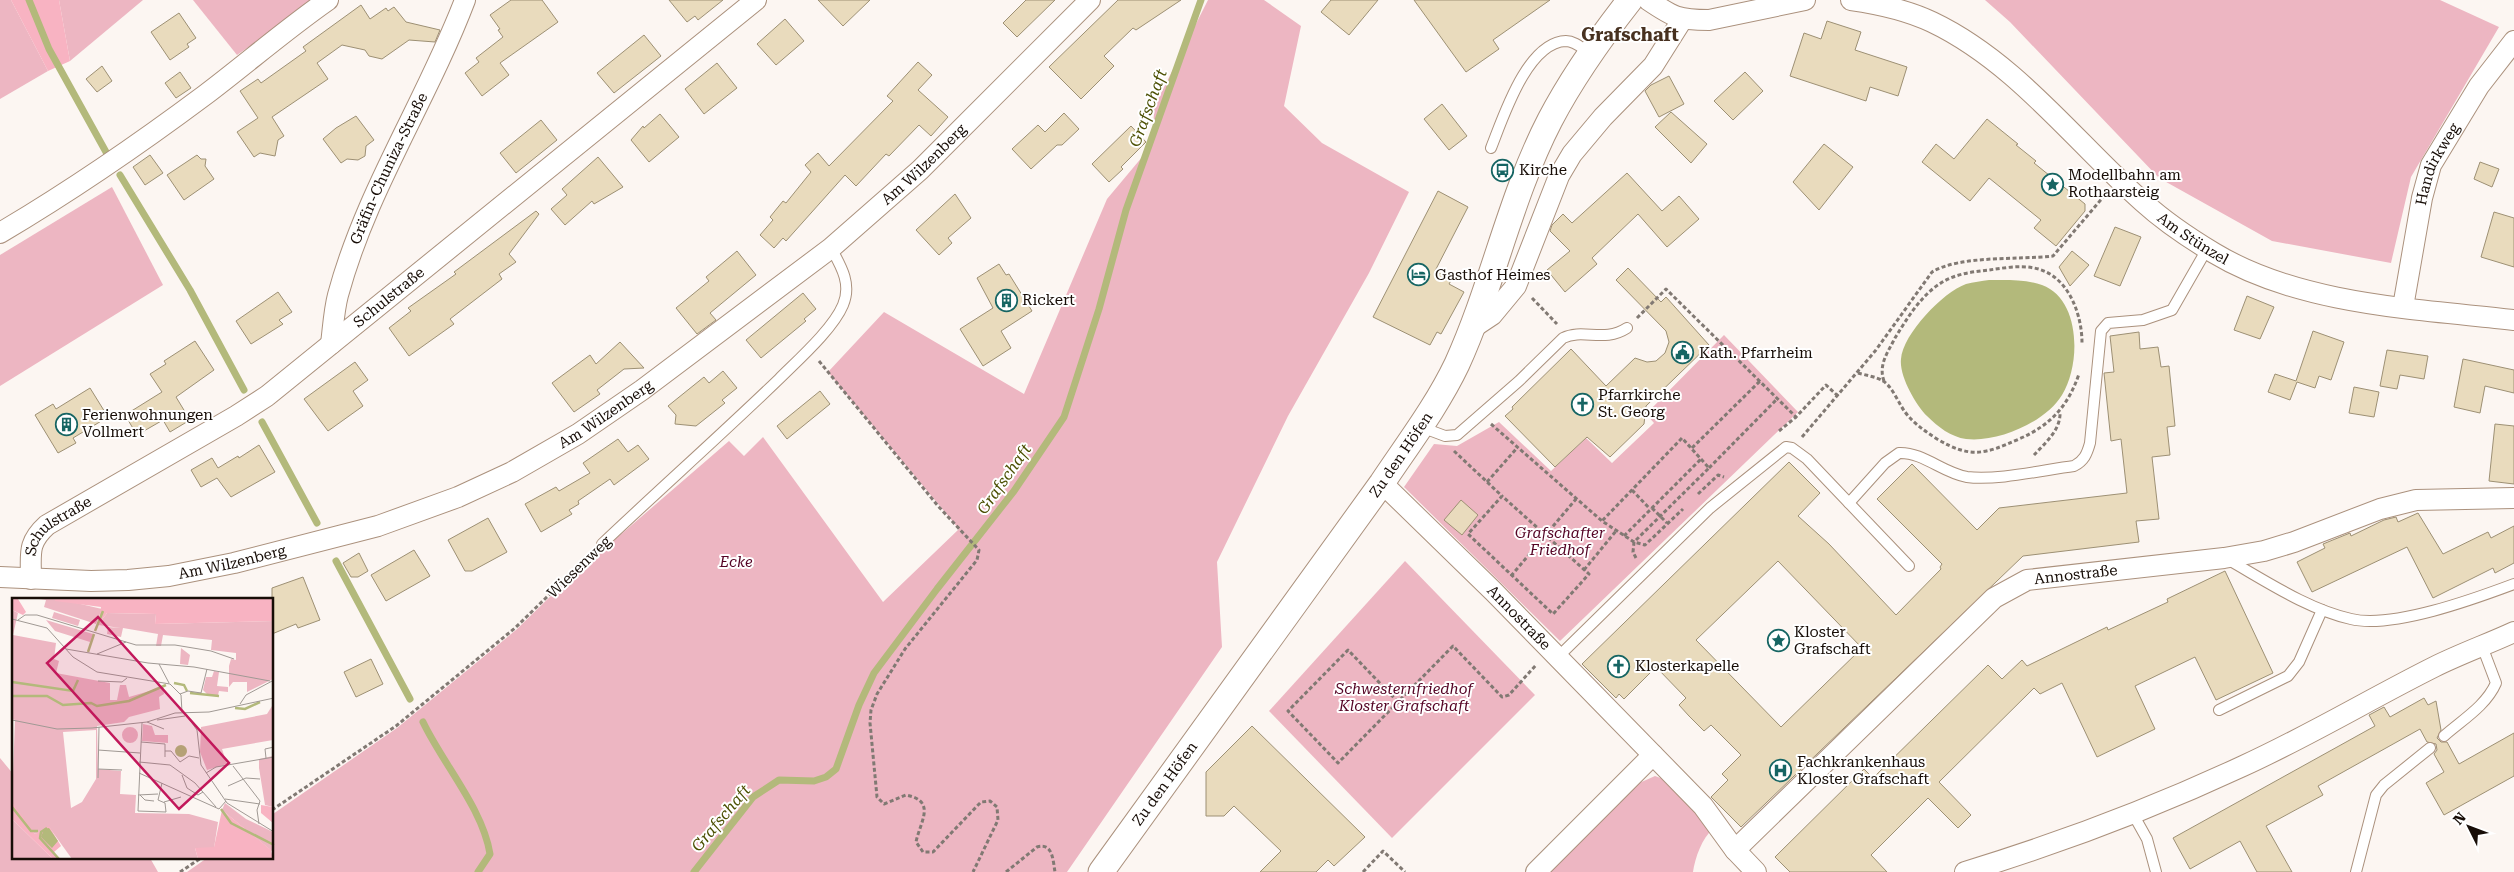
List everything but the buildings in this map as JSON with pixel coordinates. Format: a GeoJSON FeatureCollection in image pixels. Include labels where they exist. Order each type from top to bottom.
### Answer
{"type":"FeatureCollection","features":[{"type":"Feature","properties":{"kind":"street"},"geometry":{"type":"LineString","coordinates":[[0,233],[98,172],[206,94],[272,40],[328,0]]}},
{"type":"Feature","properties":{"kind":"street","name":"Gräfin-Chuniza-Straße"},"geometry":{"type":"LineString","coordinates":[[331,344],[338,297],[367,212],[445,48],[465,0]]}},
{"type":"Feature","properties":{"kind":"street","name":"Schulstraße"},"geometry":{"type":"LineString","coordinates":[[31,579],[30,547],[38,534],[47,525],[236,416],[267,396],[756,0]]}},
{"type":"Feature","properties":{"kind":"street","name":"Am Wilzenberg"},"geometry":{"type":"LineString","coordinates":[[0,577],[91,581],[169,576],[310,545],[378,526],[458,497],[512,472],[578,434],[642,390],[831,248],[920,170],[1090,0]]}},
{"type":"Feature","properties":{"kind":"street"},"geometry":{"type":"LineString","coordinates":[[1648,0],[1682,20],[1709,20],[1805,0]]}},
{"type":"Feature","properties":{"kind":"street","name":"Am Stünzel"},"geometry":{"type":"LineString","coordinates":[[1851,0],[1907,12],[1932,22],[1979,49],[2020,84],[2119,180],[2167,222],[2207,249],[2246,270],[2295,287],[2345,299],[2514,320]]}},
{"type":"Feature","properties":{"kind":"street","name":"Zu den Höfen"},"geometry":{"type":"LineString","coordinates":[[1101,872],[1382,483],[1428,430],[1471,329],[1524,182],[1546,129],[1571,84],[1623,2]]}},
{"type":"Feature","properties":{"kind":"street"},"geometry":{"type":"LineString","coordinates":[[1471,329],[1492,315],[1516,286],[1559,176],[1572,154],[1603,117],[1652,66],[1682,20]]}},
{"type":"Feature","properties":{"kind":"street","name":"Handirkweg"},"geometry":{"type":"LineString","coordinates":[[2403,307],[2422,198],[2431,165],[2479,86],[2514,41]]}},
{"type":"Feature","properties":{"kind":"street","name":"Annostraße"},"geometry":{"type":"LineString","coordinates":[[1382,483],[1554,653],[1703,806],[1735,850],[1756,872]]}},
{"type":"Feature","properties":{"kind":"street","name":"Annostraße"},"geometry":{"type":"LineString","coordinates":[[1735,850],[1994,598],[2008,588],[2027,580],[2224,558],[2281,546],[2380,509],[2416,500],[2514,498]]}},
{"type":"Feature","properties":{"kind":"street"},"geometry":{"type":"LineString","coordinates":[[1965,872],[2030,852],[2132,814],[2244,766],[2436,666],[2514,632]]}},
{"type":"Feature","properties":{"kind":"street"},"geometry":{"type":"LineString","coordinates":[[1536,872],[1653,755]]}},
{"type":"Feature","properties":{"kind":"lane"},"geometry":{"type":"LineString","coordinates":[[1491,148],[1505,110],[1520,80],[1531,63],[1545,49],[1567,41],[1576,44],[1591,54]]}},
{"type":"Feature","properties":{"kind":"lane","name":"Wiesenweg"},"geometry":{"type":"LineString","coordinates":[[602,544],[684,466],[748,410],[809,349],[843,306],[847,286],[843,271],[831,248]]}},
{"type":"Feature","properties":{"kind":"lane"},"geometry":{"type":"LineString","coordinates":[[1849,503],[1885,463],[1899,453],[1910,454],[1938,467],[1968,477],[2074,466],[2084,458],[2090,444],[2101,331],[2104,326],[2108,323],[2143,320],[2160,316],[2172,310],[2207,249]]}},
{"type":"Feature","properties":{"kind":"lane"},"geometry":{"type":"LineString","coordinates":[[1428,430],[1457,435],[1481,416],[1568,336],[1609,336],[1627,328]]}},
{"type":"Feature","properties":{"kind":"lane"},"geometry":{"type":"LineString","coordinates":[[1554,653],[1710,508],[1781,449],[1792,448],[1807,459],[1908,566]]}},
{"type":"Feature","properties":{"kind":"lane"},"geometry":{"type":"LineString","coordinates":[[2224,558],[2322,610],[2352,619],[2383,620],[2450,606],[2514,584]]}},
{"type":"Feature","properties":{"kind":"lane"},"geometry":{"type":"LineString","coordinates":[[2219,710],[2288,676],[2299,662],[2322,610]]}},
{"type":"Feature","properties":{"kind":"lane"},"geometry":{"type":"LineString","coordinates":[[2444,736],[2485,702],[2496,683],[2482,646]]}},
{"type":"Feature","properties":{"kind":"lane"},"geometry":{"type":"LineString","coordinates":[[2356,872],[2376,795],[2384,785],[2430,748]]}},
{"type":"Feature","properties":{"kind":"lane"},"geometry":{"type":"LineString","coordinates":[[2132,814],[2147,839],[2156,872]]}},
{"type":"Feature","properties":{"kind":"path"},"geometry":{"type":"LineString","coordinates":[[1792,448],[1858,373],[1932,272],[1945,266],[1979,261],[2053,256],[2119,180]]}},
{"type":"Feature","properties":{"kind":"path"},"geometry":{"type":"LineString","coordinates":[[2080,366],[2072,393],[2060,412],[2035,432],[2007,444],[1977,453],[1963,452],[1927,433],[1912,421],[1884,381],[1882,367],[1887,353],[1920,302],[1944,281],[1973,272],[2029,267],[2037,268],[2049,275],[2069,295],[2078,311],[2082,345]]}},
{"type":"Feature","properties":{"kind":"path"},"geometry":{"type":"LineString","coordinates":[[1627,328],[1666,289],[1796,418],[1826,385],[1838,396]]}},
{"type":"Feature","properties":{"kind":"path"},"geometry":{"type":"LineString","coordinates":[[1537,302],[1568,336]]}},
{"type":"Feature","properties":{"kind":"path"},"geometry":{"type":"LineString","coordinates":[[809,349],[964,535],[979,550],[977,560],[905,649],[887,676],[871,710],[870,723],[877,797],[884,804],[906,795],[921,802],[925,810],[916,842],[923,852],[933,852],[981,802],[990,801],[997,807],[998,820],[973,872]]}},
{"type":"Feature","properties":{"kind":"path"},"geometry":{"type":"LineString","coordinates":[[1858,373],[1884,381]]}},
{"type":"Feature","properties":{"kind":"path"},"geometry":{"type":"LineString","coordinates":[[1692,448],[1760,381]]}},
{"type":"Feature","properties":{"kind":"path"},"geometry":{"type":"LineString","coordinates":[[1481,416],[1602,521],[1634,542],[1777,399]]}},
{"type":"Feature","properties":{"kind":"path"},"geometry":{"type":"LineString","coordinates":[[2019,473],[2053,434],[2061,419],[2060,412]]}},
{"type":"Feature","properties":{"kind":"path"},"geometry":{"type":"LineString","coordinates":[[1428,430],[1487,482],[1589,574],[1553,614],[1468,534],[1502,496]]}},
{"type":"Feature","properties":{"kind":"path"},"geometry":{"type":"LineString","coordinates":[[1602,521],[1682,438],[1709,468]]}},
{"type":"Feature","properties":{"kind":"path"},"geometry":{"type":"LineString","coordinates":[[1487,482],[1517,448]]}},
{"type":"Feature","properties":{"kind":"path"},"geometry":{"type":"LineString","coordinates":[[1624,536],[1701,459]]}},
{"type":"Feature","properties":{"kind":"path"},"geometry":{"type":"LineString","coordinates":[[1632,490],[1668,524]]}},
{"type":"Feature","properties":{"kind":"path"},"geometry":{"type":"LineString","coordinates":[[1511,576],[1576,499]]}},
{"type":"Feature","properties":{"kind":"path"},"geometry":{"type":"LineString","coordinates":[[1584,570],[1616,531]]}},
{"type":"Feature","properties":{"kind":"path","name":"Wiesenweg"},"geometry":{"type":"LineString","coordinates":[[274,809],[396,726],[515,628],[602,544]]}},
{"type":"Feature","properties":{"kind":"path"},"geometry":{"type":"LineString","coordinates":[[1398,702],[1348,650],[1288,711],[1338,764],[1453,646],[1502,696],[1509,695],[1554,653]]}},
{"type":"Feature","properties":{"kind":"path"},"geometry":{"type":"LineString","coordinates":[[1006,872],[1037,847],[1042,846],[1047,848],[1052,854],[1055,872]]}},
{"type":"Feature","properties":{"kind":"path"},"geometry":{"type":"LineString","coordinates":[[1362,872],[1383,851],[1405,872]]}},
{"type":"Feature","properties":{"kind":"path"},"geometry":{"type":"LineString","coordinates":[[180,872],[198,860]]}},
{"type":"Feature","properties":{"kind":"green space"},"geometry":{"type":"Polygon","coordinates":[[[0,0],[11,0],[48,71],[0,99],[0,0]]]}},
{"type":"Feature","properties":{"kind":"green space"},"geometry":{"type":"Polygon","coordinates":[[[59,0],[143,0],[70,61],[59,0]]]}},
{"type":"Feature","properties":{"kind":"green space"},"geometry":{"type":"Polygon","coordinates":[[[193,0],[317,0],[237,55],[193,0]]]}},
{"type":"Feature","properties":{"kind":"green space","name":"Ecke"},"geometry":{"type":"Polygon","coordinates":[[[1208,0],[1264,0],[1301,26],[1284,106],[1322,143],[1409,192],[1369,273],[1288,416],[1217,562],[1222,647],[1067,872],[187,872],[204,860],[274,860],[274,813],[397,728],[516,630],[560,587],[729,441],[744,456],[763,437],[883,602],[959,529],[828,372],[884,312],[1024,394],[1107,199],[1153,144],[1154,107],[1208,0]]]}},
{"type":"Feature","properties":{"kind":"green space"},"geometry":{"type":"Polygon","coordinates":[[[1985,0],[2440,0],[2499,27],[2411,177],[2391,263],[2272,241],[2159,178],[2010,22],[1985,0]]]}},
{"type":"Feature","properties":{"kind":"green space"},"geometry":{"type":"Polygon","coordinates":[[[112,187],[163,285],[0,386],[0,255],[112,187]]]}},
{"type":"Feature","properties":{"kind":"green space","name":"Grafschafter Friedhof"},"geometry":{"type":"Polygon","coordinates":[[[1724,335],[1798,412],[1560,641],[1404,487],[1434,444],[1457,446],[1499,422],[1551,471],[1586,438],[1612,463],[1654,423],[1646,414],[1724,335]]]}},
{"type":"Feature","properties":{"kind":"green space","name":"Schwesternfriedhof Kloster Grafschaft"},"geometry":{"type":"Polygon","coordinates":[[[1405,561],[1535,695],[1392,838],[1269,711],[1405,561]]]}},
{"type":"Feature","properties":{"kind":"green space"},"geometry":{"type":"Polygon","coordinates":[[[0,758],[12,773],[12,860],[151,860],[158,872],[0,872],[0,758]]]}},
{"type":"Feature","properties":{"kind":"green space"},"geometry":{"type":"Polygon","coordinates":[[[1655,776],[1666,780],[1713,829],[1700,849],[1693,872],[1549,872],[1637,784],[1655,776]]]}},
{"type":"Feature","properties":{"kind":"shaded area"},"geometry":{"type":"Polygon","coordinates":[[[11,0],[59,0],[70,61],[48,71],[11,0]]]}},
{"type":"Feature","properties":{"kind":"shaded area"},"geometry":{"type":"Polygon","coordinates":[[[1989,280],[2029,282],[2042,285],[2055,293],[2064,304],[2074,334],[2072,367],[2062,395],[2045,414],[2020,429],[2006,434],[1992,438],[1966,439],[1945,431],[1923,411],[1913,398],[1905,382],[1901,359],[1903,349],[1916,326],[1946,296],[1966,284],[1989,280]]]}},
{"type":"Feature","properties":{"kind":"waterway"},"geometry":{"type":"LineString","coordinates":[[29,0],[49,49],[106,152]]}},
{"type":"Feature","properties":{"kind":"waterway","name":"Grafschaft"},"geometry":{"type":"LineString","coordinates":[[694,872],[753,797],[779,780],[814,781],[826,777],[836,769],[859,705],[874,673],[1014,491],[1064,417],[1099,309],[1126,210],[1201,0]]}},
{"type":"Feature","properties":{"kind":"waterway"},"geometry":{"type":"LineString","coordinates":[[120,175],[190,290],[244,390]]}},
{"type":"Feature","properties":{"kind":"waterway"},"geometry":{"type":"LineString","coordinates":[[262,422],[317,523]]}},
{"type":"Feature","properties":{"kind":"waterway"},"geometry":{"type":"LineString","coordinates":[[336,561],[410,699]]}},
{"type":"Feature","properties":{"kind":"waterway"},"geometry":{"type":"LineString","coordinates":[[423,722],[471,804],[486,837],[490,854],[478,872]]}},
{"type":"Feature","properties":{"kind":"place","name":"Kirche"},"geometry":{"type":"Point","coordinates":[1503,170]}},
{"type":"Feature","properties":{"kind":"place","name":"Modellbahn am Rothaarsteig"},"geometry":{"type":"Point","coordinates":[2052,184]}},
{"type":"Feature","properties":{"kind":"place","name":"Gasthof Heimes"},"geometry":{"type":"Point","coordinates":[1419,275]}},
{"type":"Feature","properties":{"kind":"place","name":"Rickert"},"geometry":{"type":"Point","coordinates":[1006,300]}},
{"type":"Feature","properties":{"kind":"place","name":"Kath. Pfarrheim"},"geometry":{"type":"Point","coordinates":[1683,353]}},
{"type":"Feature","properties":{"kind":"place","name":"Pfarrkirche St. Georg"},"geometry":{"type":"Point","coordinates":[1582,404]}},
{"type":"Feature","properties":{"kind":"place","name":"Ferienwohnungen Vollmert"},"geometry":{"type":"Point","coordinates":[66,424]}},
{"type":"Feature","properties":{"kind":"place","name":"Kloster Grafschaft"},"geometry":{"type":"Point","coordinates":[1778,641]}},
{"type":"Feature","properties":{"kind":"place","name":"Klosterkapelle"},"geometry":{"type":"Point","coordinates":[1619,666]}},
{"type":"Feature","properties":{"kind":"place","name":"Fachkrankenhaus Kloster Grafschaft"},"geometry":{"type":"Point","coordinates":[1781,771]}},
{"type":"Feature","properties":{"kind":"district","name":"Grafschaft"},"geometry":{"type":"Point","coordinates":[1630,34]}}]}
